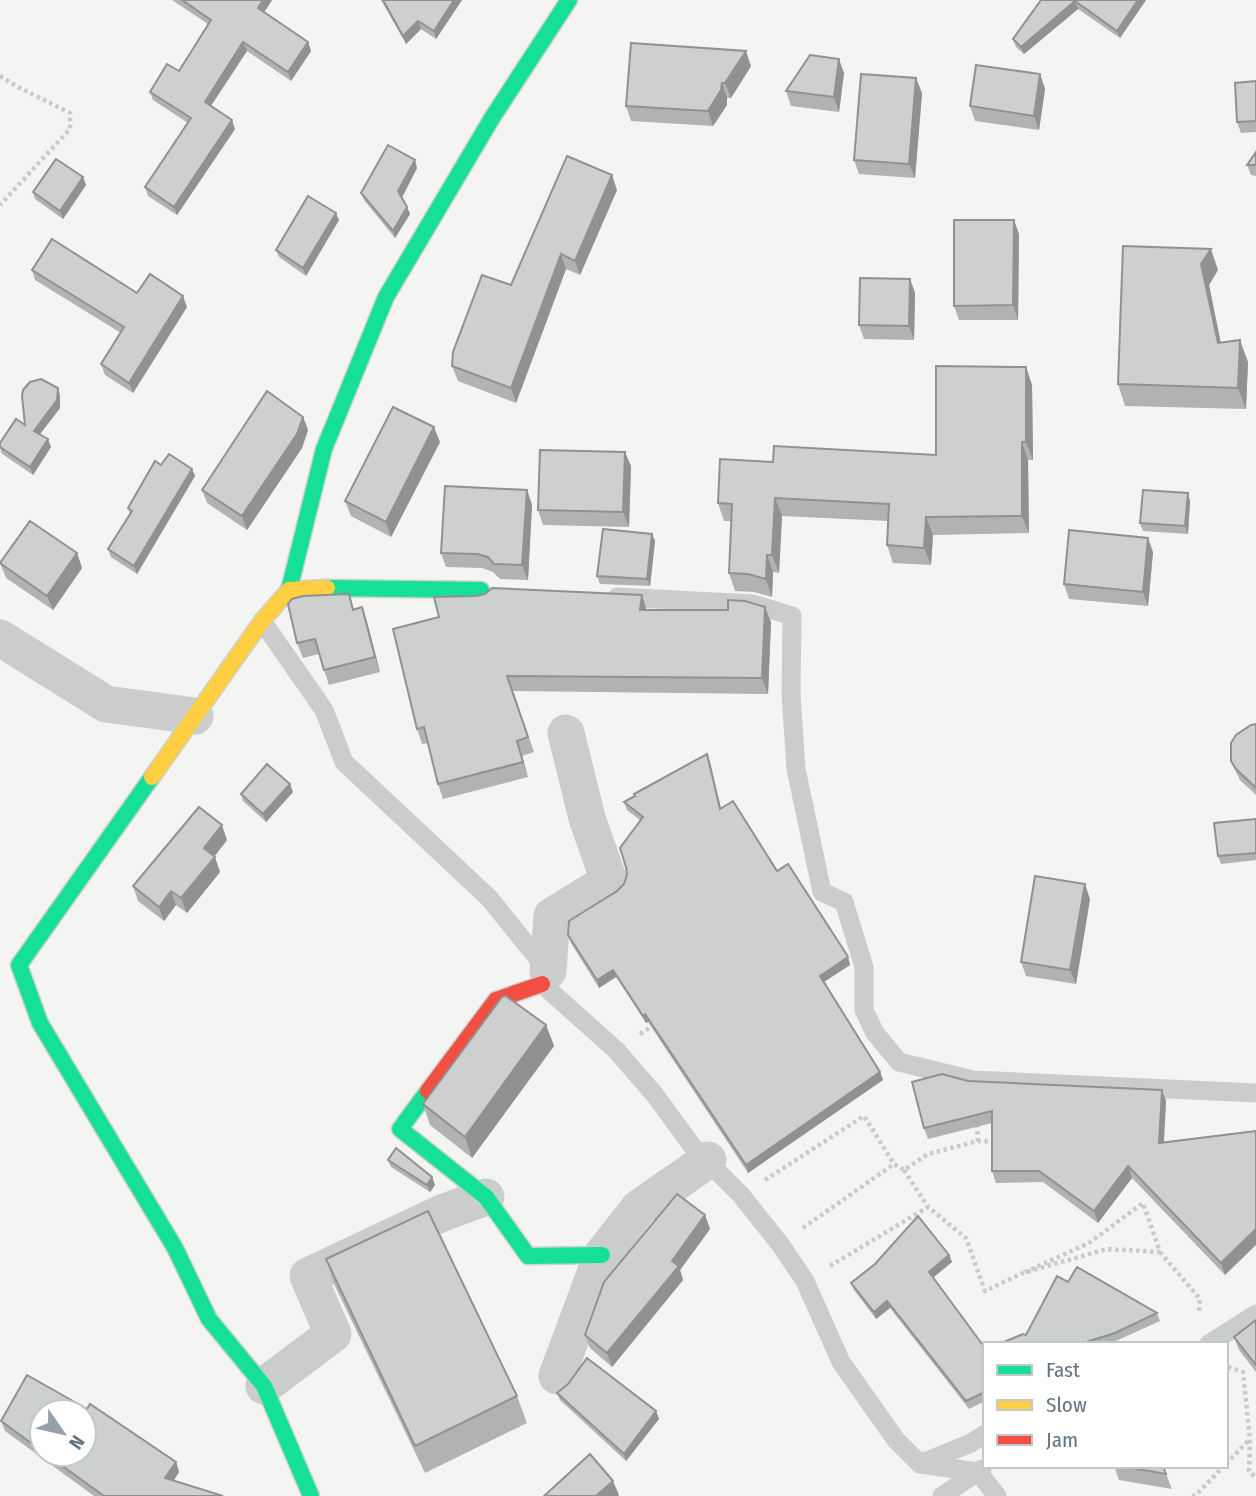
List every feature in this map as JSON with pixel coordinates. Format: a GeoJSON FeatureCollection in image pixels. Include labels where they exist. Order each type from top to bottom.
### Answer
{"type":"FeatureCollection","features":[{"type":"Feature","properties":{"kind":"street"},"geometry":{"type":"LineString","coordinates":[[311,1496],[264,1386],[209,1319],[175,1248],[40,1023],[19,965],[262,621],[289,590],[324,449],[386,297],[492,118],[569,0]]}},
{"type":"Feature","properties":{"kind":"street"},"geometry":{"type":"LineString","coordinates":[[289,590],[354,587],[488,590]]}},
{"type":"Feature","properties":{"kind":"street"},"geometry":{"type":"LineString","coordinates":[[0,638],[106,704],[195,716]]}},
{"type":"Feature","properties":{"kind":"street"},"geometry":{"type":"LineString","coordinates":[[566,733],[587,818],[609,881],[552,916],[545,978],[496,1000],[400,1129],[486,1197],[528,1256],[602,1255]]}},
{"type":"Feature","properties":{"kind":"street"},"geometry":{"type":"LineString","coordinates":[[557,1376],[602,1255],[639,1208],[708,1160]]}},
{"type":"Feature","properties":{"kind":"street"},"geometry":{"type":"LineString","coordinates":[[264,1386],[333,1334],[308,1276],[422,1222],[486,1197]]}},
{"type":"Feature","properties":{"kind":"lane"},"geometry":{"type":"LineString","coordinates":[[603,596],[753,604],[792,616],[791,694],[796,769],[822,892],[844,902],[864,967],[864,1010],[875,1033],[899,1062],[973,1080],[1256,1093]]}},
{"type":"Feature","properties":{"kind":"lane"},"geometry":{"type":"LineString","coordinates":[[262,621],[324,710],[344,762],[489,898],[545,978],[616,1050],[655,1095],[693,1147],[741,1195],[780,1244],[805,1281],[841,1362],[896,1440],[920,1464],[982,1469]]}},
{"type":"Feature","properties":{"kind":"lane"},"geometry":{"type":"LineString","coordinates":[[1212,1342],[1256,1314]]}},
{"type":"Feature","properties":{"kind":"lane"},"geometry":{"type":"LineString","coordinates":[[920,1464],[983,1435]]}},
{"type":"Feature","properties":{"kind":"lane"},"geometry":{"type":"LineString","coordinates":[[942,1496],[982,1469]]}},
{"type":"Feature","properties":{"kind":"lane"},"geometry":{"type":"LineString","coordinates":[[982,1469],[997,1496]]}},
{"type":"Feature","properties":{"kind":"path"},"geometry":{"type":"LineString","coordinates":[[0,75],[70,113],[71,129],[0,205]]}},
{"type":"Feature","properties":{"kind":"path"},"geometry":{"type":"LineString","coordinates":[[616,1050],[663,1020]]}},
{"type":"Feature","properties":{"kind":"path"},"geometry":{"type":"LineString","coordinates":[[741,1195],[864,1116],[894,1164],[904,1170],[928,1207],[966,1238],[985,1291],[1088,1243],[1143,1203],[1160,1252],[1200,1300]]}},
{"type":"Feature","properties":{"kind":"path"},"geometry":{"type":"LineString","coordinates":[[904,1170],[928,1154],[978,1141],[1006,1143]]}},
{"type":"Feature","properties":{"kind":"path"},"geometry":{"type":"LineString","coordinates":[[780,1244],[894,1164]]}},
{"type":"Feature","properties":{"kind":"path"},"geometry":{"type":"LineString","coordinates":[[805,1281],[928,1207]]}},
{"type":"Feature","properties":{"kind":"path"},"geometry":{"type":"LineString","coordinates":[[1023,1273],[1107,1249],[1160,1252]]}},
{"type":"Feature","properties":{"kind":"path"},"geometry":{"type":"LineString","coordinates":[[1228,1367],[1243,1372],[1250,1440],[1249,1471],[1256,1478]]}},
{"type":"Feature","properties":{"kind":"path"},"geometry":{"type":"LineString","coordinates":[[1228,1462],[1250,1440]]}},
{"type":"Feature","properties":{"kind":"path"},"geometry":{"type":"LineString","coordinates":[[1192,1496],[1222,1468]]}},
{"type":"Feature","properties":{"kind":"building"},"geometry":{"type":"Polygon","coordinates":[[[182,0],[263,0],[258,8],[308,42],[288,72],[243,42],[205,102],[232,120],[174,207],[145,187],[191,118],[150,92],[167,64],[179,71],[211,20],[182,0]]]}},
{"type":"Feature","properties":{"kind":"building"},"geometry":{"type":"Polygon","coordinates":[[[383,0],[454,0],[434,31],[418,21],[403,36],[383,0]]]}},
{"type":"Feature","properties":{"kind":"building"},"geometry":{"type":"Polygon","coordinates":[[[1041,0],[1138,0],[1117,31],[1075,1],[1021,47],[1013,39],[1041,0]]]}},
{"type":"Feature","properties":{"kind":"building"},"geometry":{"type":"Polygon","coordinates":[[[631,43],[746,51],[725,83],[722,83],[721,90],[708,111],[626,106],[631,43]]]}},
{"type":"Feature","properties":{"kind":"building"},"geometry":{"type":"Polygon","coordinates":[[[810,55],[839,59],[834,97],[786,91],[810,55]]]}},
{"type":"Feature","properties":{"kind":"building"},"geometry":{"type":"Polygon","coordinates":[[[976,65],[1040,74],[1034,116],[970,106],[976,65]]]}},
{"type":"Feature","properties":{"kind":"building"},"geometry":{"type":"Polygon","coordinates":[[[861,74],[916,78],[909,164],[854,160],[861,74]]]}},
{"type":"Feature","properties":{"kind":"building"},"geometry":{"type":"Polygon","coordinates":[[[1256,81],[1256,121],[1237,122],[1235,83],[1256,81]]]}},
{"type":"Feature","properties":{"kind":"building"},"geometry":{"type":"Polygon","coordinates":[[[388,145],[415,160],[398,191],[407,207],[393,231],[361,193],[388,145]]]}},
{"type":"Feature","properties":{"kind":"building"},"geometry":{"type":"Polygon","coordinates":[[[1256,152],[1256,165],[1247,165],[1256,152]]]}},
{"type":"Feature","properties":{"kind":"building"},"geometry":{"type":"Polygon","coordinates":[[[567,156],[612,175],[575,261],[561,254],[511,388],[452,366],[453,352],[482,275],[511,285],[567,156]]]}},
{"type":"Feature","properties":{"kind":"building"},"geometry":{"type":"Polygon","coordinates":[[[56,159],[83,177],[60,211],[33,192],[56,159]]]}},
{"type":"Feature","properties":{"kind":"building"},"geometry":{"type":"Polygon","coordinates":[[[308,196],[336,213],[303,268],[276,250],[308,196]]]}},
{"type":"Feature","properties":{"kind":"building"},"geometry":{"type":"Polygon","coordinates":[[[954,220],[1014,220],[1013,305],[954,306],[954,220]]]}},
{"type":"Feature","properties":{"kind":"building"},"geometry":{"type":"Polygon","coordinates":[[[52,239],[137,293],[150,274],[183,296],[129,383],[101,364],[124,327],[32,270],[52,239]]]}},
{"type":"Feature","properties":{"kind":"building"},"geometry":{"type":"Polygon","coordinates":[[[1123,246],[1211,249],[1201,264],[1218,343],[1240,340],[1238,388],[1118,384],[1123,246]]]}},
{"type":"Feature","properties":{"kind":"building"},"geometry":{"type":"Polygon","coordinates":[[[860,278],[910,279],[909,326],[859,325],[860,278]]]}},
{"type":"Feature","properties":{"kind":"building"},"geometry":{"type":"Polygon","coordinates":[[[936,366],[1026,367],[1022,516],[926,517],[924,548],[887,545],[889,504],[775,498],[772,555],[767,555],[766,579],[729,573],[732,504],[718,503],[720,459],[773,462],[774,446],[936,455],[936,366]]]}},
{"type":"Feature","properties":{"kind":"building"},"geometry":{"type":"Polygon","coordinates":[[[41,379],[58,388],[57,400],[34,431],[48,439],[30,467],[0,447],[0,443],[16,419],[25,425],[23,390],[30,382],[41,379]]]}},
{"type":"Feature","properties":{"kind":"building"},"geometry":{"type":"Polygon","coordinates":[[[267,391],[303,417],[297,434],[242,516],[202,490],[267,391]]]}},
{"type":"Feature","properties":{"kind":"building"},"geometry":{"type":"Polygon","coordinates":[[[393,407],[434,427],[386,522],[345,501],[393,407]]]}},
{"type":"Feature","properties":{"kind":"building"},"geometry":{"type":"Polygon","coordinates":[[[540,450],[625,452],[623,512],[538,510],[540,450]]]}},
{"type":"Feature","properties":{"kind":"building"},"geometry":{"type":"Polygon","coordinates":[[[169,454],[192,469],[134,566],[108,549],[132,511],[128,508],[155,461],[161,465],[169,454]]]}},
{"type":"Feature","properties":{"kind":"building"},"geometry":{"type":"Polygon","coordinates":[[[445,486],[527,490],[522,565],[494,564],[488,557],[477,554],[441,553],[445,486]]]}},
{"type":"Feature","properties":{"kind":"building"},"geometry":{"type":"Polygon","coordinates":[[[1143,490],[1188,493],[1185,526],[1140,523],[1143,490]]]}},
{"type":"Feature","properties":{"kind":"building"},"geometry":{"type":"Polygon","coordinates":[[[30,521],[77,553],[47,596],[0,563],[30,521]]]}},
{"type":"Feature","properties":{"kind":"building"},"geometry":{"type":"Polygon","coordinates":[[[603,529],[652,534],[647,579],[597,576],[603,529]]]}},
{"type":"Feature","properties":{"kind":"building"},"geometry":{"type":"Polygon","coordinates":[[[1069,530],[1148,538],[1143,592],[1064,584],[1069,530]]]}},
{"type":"Feature","properties":{"kind":"building"},"geometry":{"type":"Polygon","coordinates":[[[492,588],[642,595],[640,610],[728,610],[728,600],[745,601],[765,607],[762,678],[507,676],[528,737],[517,741],[523,762],[438,784],[424,727],[417,729],[393,629],[439,617],[434,597],[476,596],[485,594],[492,588]]]}},
{"type":"Feature","properties":{"kind":"building"},"geometry":{"type":"Polygon","coordinates":[[[349,594],[353,610],[362,607],[375,657],[324,670],[315,639],[297,643],[288,604],[292,599],[303,596],[349,594]]]}},
{"type":"Feature","properties":{"kind":"building"},"geometry":{"type":"Polygon","coordinates":[[[1256,724],[1256,788],[1231,761],[1231,743],[1236,735],[1256,724]]]}},
{"type":"Feature","properties":{"kind":"building"},"geometry":{"type":"Polygon","coordinates":[[[707,754],[720,809],[733,801],[777,871],[788,864],[847,955],[848,957],[820,976],[880,1072],[746,1165],[613,970],[597,980],[568,935],[569,921],[624,884],[627,875],[620,848],[643,817],[624,802],[707,754]]]}},
{"type":"Feature","properties":{"kind":"building"},"geometry":{"type":"Polygon","coordinates":[[[267,764],[290,784],[263,814],[241,794],[267,764]]]}},
{"type":"Feature","properties":{"kind":"building"},"geometry":{"type":"Polygon","coordinates":[[[199,807],[222,825],[204,848],[215,857],[181,898],[171,891],[159,907],[133,886],[199,807]]]}},
{"type":"Feature","properties":{"kind":"building"},"geometry":{"type":"Polygon","coordinates":[[[1256,819],[1256,853],[1218,856],[1214,823],[1256,819]]]}},
{"type":"Feature","properties":{"kind":"building"},"geometry":{"type":"Polygon","coordinates":[[[1035,876],[1085,884],[1070,970],[1021,962],[1035,876]]]}},
{"type":"Feature","properties":{"kind":"building"},"geometry":{"type":"Polygon","coordinates":[[[506,996],[546,1025],[465,1137],[423,1104],[502,997],[506,996]]]}},
{"type":"Feature","properties":{"kind":"building"},"geometry":{"type":"Polygon","coordinates":[[[942,1074],[968,1081],[1162,1090],[1159,1143],[1256,1131],[1256,1229],[1221,1263],[1128,1166],[1094,1211],[1039,1171],[992,1171],[992,1111],[924,1128],[912,1082],[942,1074]]]}},
{"type":"Feature","properties":{"kind":"building"},"geometry":{"type":"Polygon","coordinates":[[[396,1148],[432,1177],[427,1185],[388,1160],[396,1148]]]}},
{"type":"Feature","properties":{"kind":"building"},"geometry":{"type":"Polygon","coordinates":[[[677,1194],[705,1215],[672,1261],[679,1266],[607,1353],[585,1335],[604,1282],[677,1194]]]}},
{"type":"Feature","properties":{"kind":"building"},"geometry":{"type":"Polygon","coordinates":[[[428,1211],[517,1396],[415,1446],[326,1259],[428,1211]]]}},
{"type":"Feature","properties":{"kind":"building"},"geometry":{"type":"Polygon","coordinates":[[[918,1216],[949,1255],[929,1272],[983,1345],[983,1393],[966,1401],[887,1301],[874,1312],[851,1283],[875,1264],[918,1216]]]}},
{"type":"Feature","properties":{"kind":"building"},"geometry":{"type":"Polygon","coordinates":[[[1077,1267],[1157,1313],[1115,1333],[1086,1342],[1004,1342],[1026,1335],[1057,1276],[1068,1282],[1077,1267]]]}},
{"type":"Feature","properties":{"kind":"building"},"geometry":{"type":"Polygon","coordinates":[[[1256,1320],[1256,1365],[1234,1337],[1256,1320]]]}},
{"type":"Feature","properties":{"kind":"building"},"geometry":{"type":"Polygon","coordinates":[[[587,1358],[656,1411],[624,1454],[557,1393],[568,1384],[587,1358]]]}},
{"type":"Feature","properties":{"kind":"building"},"geometry":{"type":"Polygon","coordinates":[[[27,1375],[68,1398],[28,1398],[28,1441],[1,1421],[27,1375]]]}},
{"type":"Feature","properties":{"kind":"building"},"geometry":{"type":"Polygon","coordinates":[[[98,1409],[176,1462],[165,1478],[223,1496],[104,1496],[65,1468],[98,1468],[98,1409]]]}},
{"type":"Feature","properties":{"kind":"building"},"geometry":{"type":"Polygon","coordinates":[[[590,1454],[613,1481],[596,1496],[544,1496],[590,1454]]]}},
{"type":"Feature","properties":{"kind":"building"},"geometry":{"type":"Polygon","coordinates":[[[1132,1468],[1164,1468],[1166,1474],[1132,1468]]]}},
{"type":"Feature","properties":{"kind":"traffic: fast"},"geometry":{"type":"LineString","coordinates":[[289,590],[324,449],[386,297],[492,118],[569,0]]}},
{"type":"Feature","properties":{"kind":"traffic: fast"},"geometry":{"type":"LineString","coordinates":[[327,588],[481,590]]}},
{"type":"Feature","properties":{"kind":"traffic: fast"},"geometry":{"type":"LineString","coordinates":[[152,777],[19,965],[40,1023],[175,1248],[209,1319],[264,1386],[311,1496]]}},
{"type":"Feature","properties":{"kind":"traffic: fast"},"geometry":{"type":"LineString","coordinates":[[428,1091],[400,1129],[486,1197],[528,1256],[602,1255]]}},
{"type":"Feature","properties":{"kind":"traffic: slow"},"geometry":{"type":"LineString","coordinates":[[152,777],[262,621],[289,590],[327,588]]}},
{"type":"Feature","properties":{"kind":"traffic: jam"},"geometry":{"type":"LineString","coordinates":[[428,1091],[496,1000],[542,984]]}}]}
